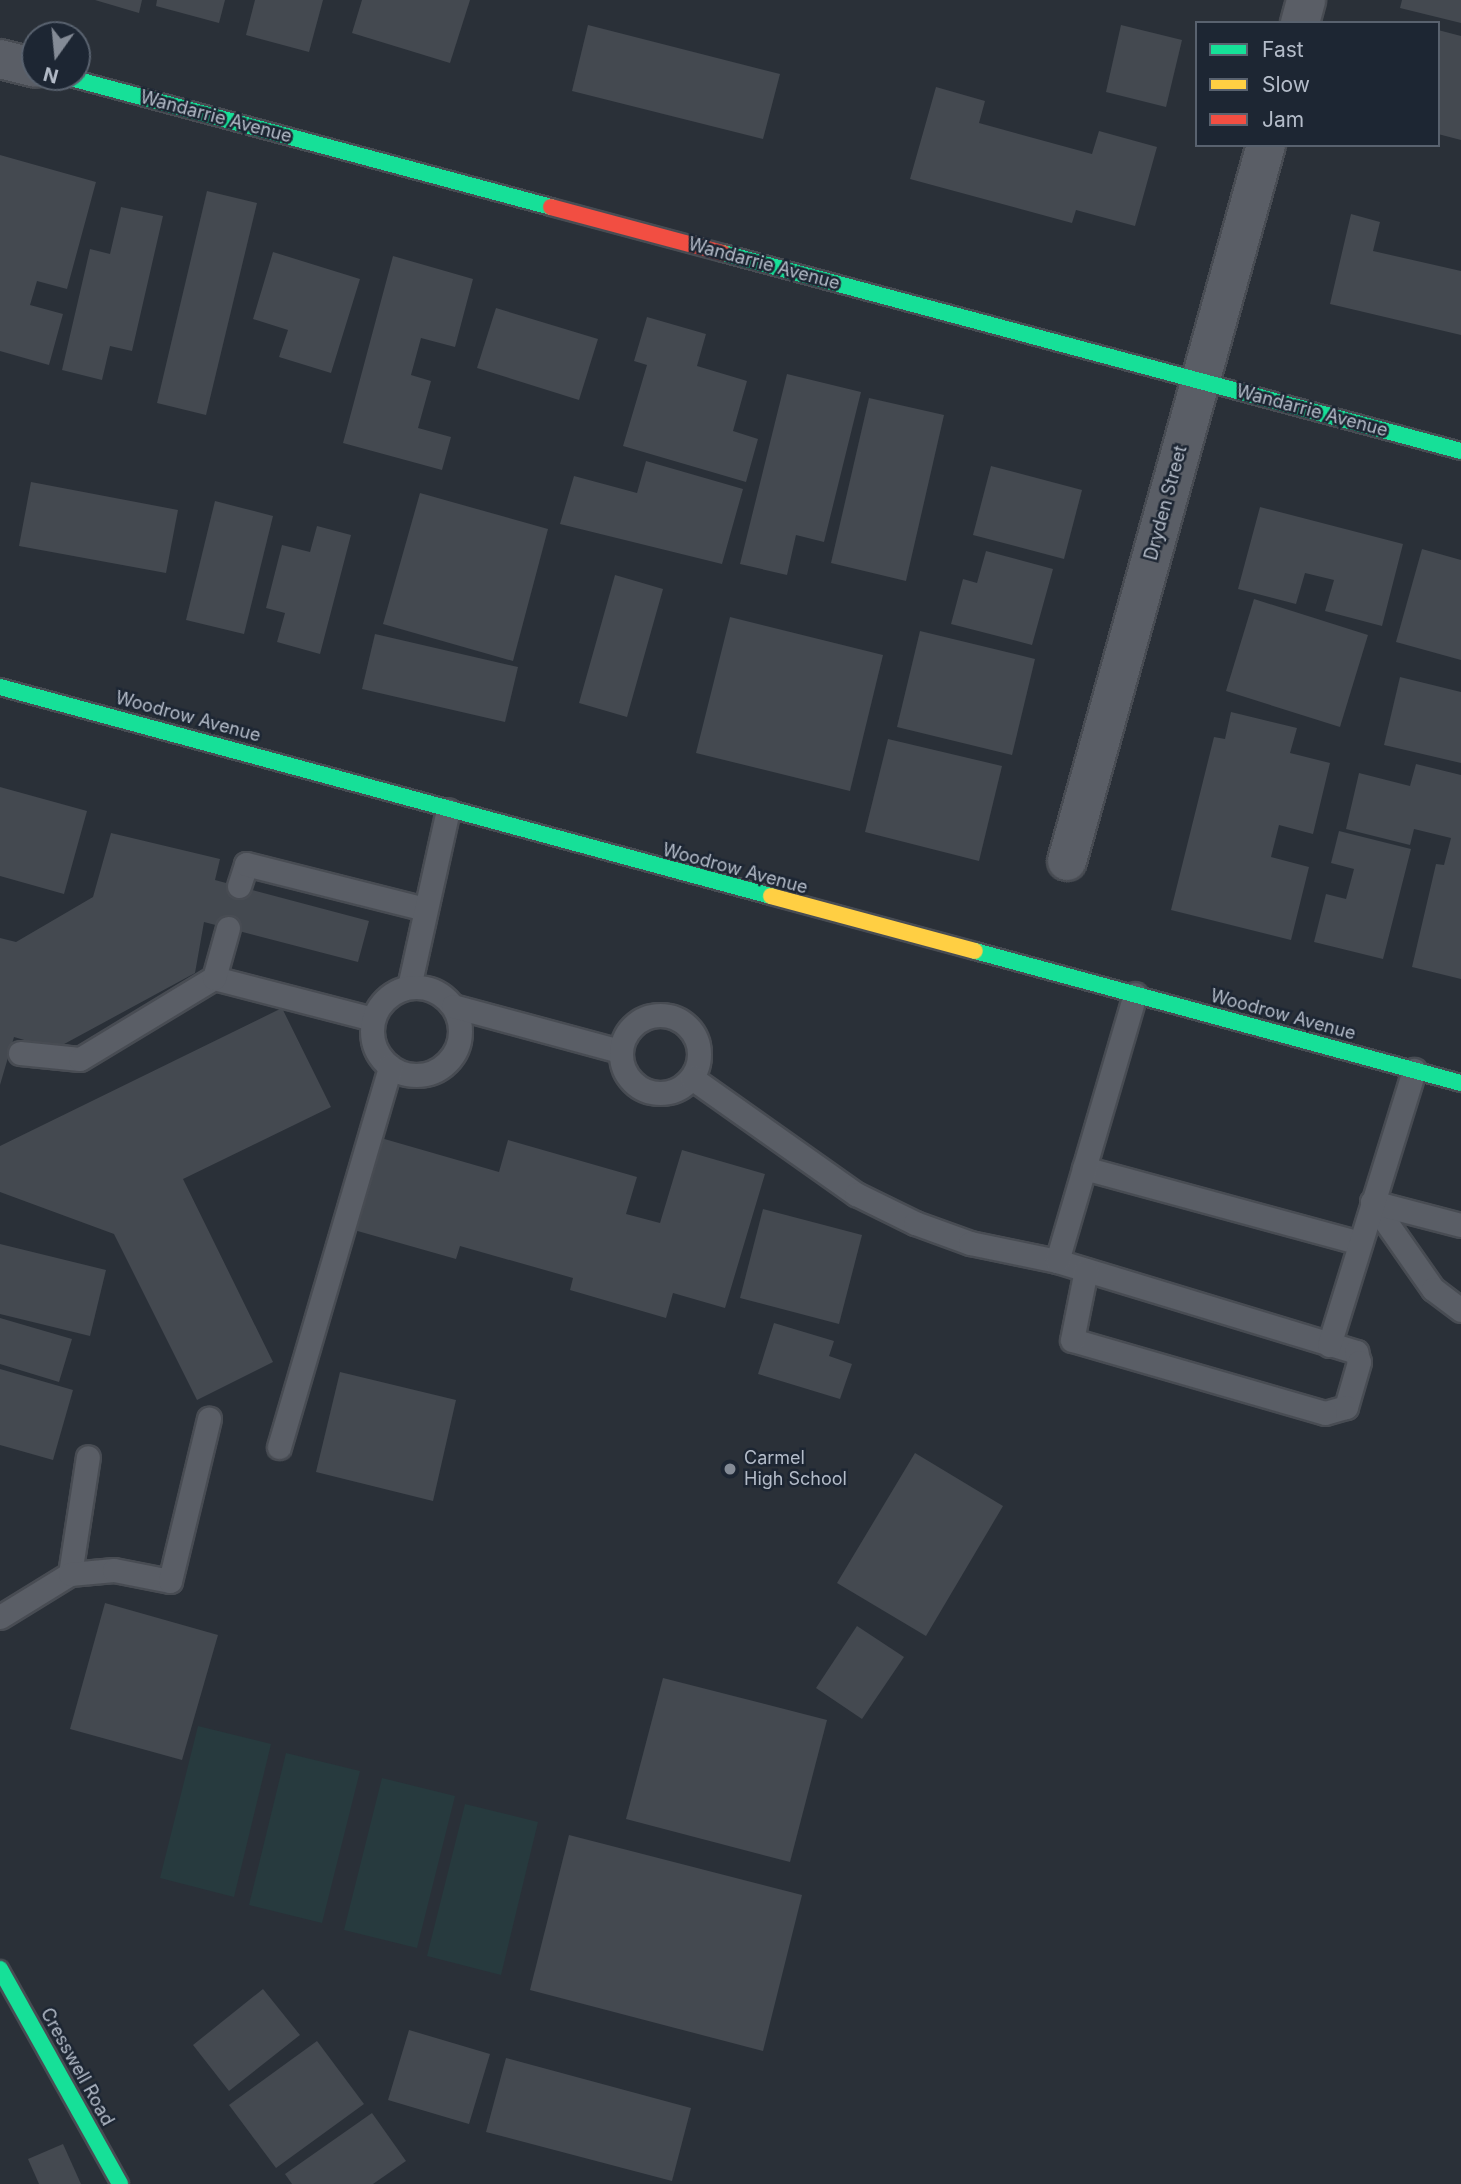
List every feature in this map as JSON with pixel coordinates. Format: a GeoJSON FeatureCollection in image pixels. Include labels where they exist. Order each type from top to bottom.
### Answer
{"type":"FeatureCollection","features":[{"type":"Feature","properties":{"kind":"street"},"geometry":{"type":"LineString","coordinates":[[1301,21],[1306,0]]}},
{"type":"Feature","properties":{"kind":"street"},"geometry":{"type":"LineString","coordinates":[[0,59],[21,64]]}},
{"type":"Feature","properties":{"kind":"street","name":"Wandarrie Avenue"},"geometry":{"type":"LineString","coordinates":[[91,83],[1461,451]]}},
{"type":"Feature","properties":{"kind":"street","name":"Dryden Street"},"geometry":{"type":"LineString","coordinates":[[1067,861],[1265,147]]}},
{"type":"Feature","properties":{"kind":"street","name":"Woodrow Avenue"},"geometry":{"type":"LineString","coordinates":[[0,687],[1461,1083]]}},
{"type":"Feature","properties":{"kind":"street","name":"Cresswell Road"},"geometry":{"type":"LineString","coordinates":[[0,1969],[120,2184]]}},
{"type":"Feature","properties":{"kind":"lane"},"geometry":{"type":"LineString","coordinates":[[409,987],[448,810]]}},
{"type":"Feature","properties":{"kind":"lane"},"geometry":{"type":"LineString","coordinates":[[239,886],[246,864],[425,909]]}},
{"type":"Feature","properties":{"kind":"lane"},"geometry":{"type":"LineString","coordinates":[[20,1053],[80,1059],[214,978],[228,928]]}},
{"type":"Feature","properties":{"kind":"lane"},"geometry":{"type":"LineString","coordinates":[[214,978],[373,1019]]}},
{"type":"Feature","properties":{"kind":"lane"},"geometry":{"type":"LineString","coordinates":[[279,1447],[390,1068],[372,1037],[373,1019],[381,1003],[409,987],[440,994],[453,1006],[620,1051]]}},
{"type":"Feature","properties":{"kind":"lane"},"geometry":{"type":"LineString","coordinates":[[1057,1261],[1135,995]]}},
{"type":"Feature","properties":{"kind":"lane"},"geometry":{"type":"LineString","coordinates":[[390,1068],[424,1074],[441,1068],[460,1037],[453,1006]]}},
{"type":"Feature","properties":{"kind":"lane"},"geometry":{"type":"LineString","coordinates":[[659,1015],[673,1017],[685,1025],[699,1050],[691,1078],[679,1089],[646,1091],[622,1068],[620,1051],[632,1026],[659,1015]]}},
{"type":"Feature","properties":{"kind":"lane"},"geometry":{"type":"LineString","coordinates":[[1329,1345],[1414,1070]]}},
{"type":"Feature","properties":{"kind":"lane"},"geometry":{"type":"LineString","coordinates":[[691,1078],[856,1195],[970,1243],[1057,1261],[1356,1352],[1359,1362],[1339,1413],[1091,1348],[1072,1340],[1069,1330],[1086,1270]]}},
{"type":"Feature","properties":{"kind":"lane"},"geometry":{"type":"LineString","coordinates":[[1084,1168],[1360,1243]]}},
{"type":"Feature","properties":{"kind":"lane"},"geometry":{"type":"LineString","coordinates":[[1372,1202],[1461,1225]]}},
{"type":"Feature","properties":{"kind":"lane"},"geometry":{"type":"LineString","coordinates":[[1372,1202],[1433,1289],[1461,1311]]}},
{"type":"Feature","properties":{"kind":"lane"},"geometry":{"type":"LineString","coordinates":[[0,1617],[70,1574],[114,1570],[170,1581],[209,1419]]}},
{"type":"Feature","properties":{"kind":"lane"},"geometry":{"type":"LineString","coordinates":[[70,1574],[88,1457]]}},
{"type":"Feature","properties":{"kind":"green space"},"geometry":{"type":"Polygon","coordinates":[[[198,1726],[271,1744],[234,1897],[160,1878],[198,1726]]]}},
{"type":"Feature","properties":{"kind":"green space"},"geometry":{"type":"Polygon","coordinates":[[[286,1753],[360,1771],[322,1923],[249,1905],[286,1753]]]}},
{"type":"Feature","properties":{"kind":"green space"},"geometry":{"type":"Polygon","coordinates":[[[382,1778],[455,1796],[417,1948],[344,1930],[382,1778]]]}},
{"type":"Feature","properties":{"kind":"green space"},"geometry":{"type":"Polygon","coordinates":[[[465,1804],[538,1822],[501,1975],[427,1956],[465,1804]]]}},
{"type":"Feature","properties":{"kind":"building"},"geometry":{"type":"Polygon","coordinates":[[[95,0],[142,0],[139,13],[95,0]]]}},
{"type":"Feature","properties":{"kind":"building"},"geometry":{"type":"Polygon","coordinates":[[[157,0],[225,0],[219,23],[156,6],[157,0]]]}},
{"type":"Feature","properties":{"kind":"building"},"geometry":{"type":"Polygon","coordinates":[[[255,0],[323,0],[309,52],[246,35],[255,0]]]}},
{"type":"Feature","properties":{"kind":"building"},"geometry":{"type":"Polygon","coordinates":[[[362,0],[470,0],[450,63],[352,33],[362,0]]]}},
{"type":"Feature","properties":{"kind":"building"},"geometry":{"type":"Polygon","coordinates":[[[1402,0],[1461,0],[1461,23],[1400,8],[1402,0]]]}},
{"type":"Feature","properties":{"kind":"building"},"geometry":{"type":"Polygon","coordinates":[[[588,25],[780,74],[763,139],[572,91],[588,25]]]}},
{"type":"Feature","properties":{"kind":"building"},"geometry":{"type":"Polygon","coordinates":[[[1121,25],[1182,40],[1166,107],[1106,92],[1121,25]]]}},
{"type":"Feature","properties":{"kind":"building"},"geometry":{"type":"Polygon","coordinates":[[[1440,31],[1461,36],[1461,140],[1440,135],[1440,31]]]}},
{"type":"Feature","properties":{"kind":"building"},"geometry":{"type":"Polygon","coordinates":[[[936,87],[985,101],[979,123],[1092,154],[1099,131],[1157,147],[1135,226],[1076,210],[1072,223],[910,179],[936,87]]]}},
{"type":"Feature","properties":{"kind":"building"},"geometry":{"type":"Polygon","coordinates":[[[0,155],[96,182],[67,289],[37,281],[30,305],[63,314],[49,365],[0,351],[0,155]]]}},
{"type":"Feature","properties":{"kind":"building"},"geometry":{"type":"Polygon","coordinates":[[[207,191],[257,203],[206,415],[157,403],[207,191]]]}},
{"type":"Feature","properties":{"kind":"building"},"geometry":{"type":"Polygon","coordinates":[[[121,207],[163,216],[132,351],[110,346],[102,380],[62,370],[90,249],[110,254],[121,207]]]}},
{"type":"Feature","properties":{"kind":"building"},"geometry":{"type":"Polygon","coordinates":[[[1351,214],[1380,222],[1373,251],[1461,271],[1461,335],[1330,304],[1351,214]]]}},
{"type":"Feature","properties":{"kind":"building"},"geometry":{"type":"Polygon","coordinates":[[[273,252],[360,279],[331,373],[279,357],[288,330],[253,319],[273,252]]]}},
{"type":"Feature","properties":{"kind":"building"},"geometry":{"type":"Polygon","coordinates":[[[393,256],[473,279],[455,347],[421,338],[411,375],[431,381],[418,428],[451,437],[442,470],[343,443],[393,256]]]}},
{"type":"Feature","properties":{"kind":"building"},"geometry":{"type":"Polygon","coordinates":[[[496,308],[598,339],[579,400],[477,368],[496,308]]]}},
{"type":"Feature","properties":{"kind":"building"},"geometry":{"type":"Polygon","coordinates":[[[647,317],[706,334],[697,366],[747,381],[733,431],[758,439],[746,482],[623,446],[647,365],[634,361],[647,317]]]}},
{"type":"Feature","properties":{"kind":"building"},"geometry":{"type":"Polygon","coordinates":[[[787,374],[861,392],[824,542],[796,535],[787,575],[740,564],[787,374]]]}},
{"type":"Feature","properties":{"kind":"building"},"geometry":{"type":"Polygon","coordinates":[[[869,398],[944,415],[906,581],[831,563],[869,398]]]}},
{"type":"Feature","properties":{"kind":"building"},"geometry":{"type":"Polygon","coordinates":[[[646,461],[743,489],[722,564],[560,524],[574,476],[637,493],[646,461]]]}},
{"type":"Feature","properties":{"kind":"building"},"geometry":{"type":"Polygon","coordinates":[[[991,466],[1082,490],[1064,559],[973,535],[991,466]]]}},
{"type":"Feature","properties":{"kind":"building"},"geometry":{"type":"Polygon","coordinates":[[[31,482],[178,510],[166,573],[19,546],[31,482]]]}},
{"type":"Feature","properties":{"kind":"building"},"geometry":{"type":"Polygon","coordinates":[[[420,493],[548,529],[513,661],[383,624],[420,493]]]}},
{"type":"Feature","properties":{"kind":"building"},"geometry":{"type":"Polygon","coordinates":[[[215,501],[273,516],[244,634],[186,620],[215,501]]]}},
{"type":"Feature","properties":{"kind":"building"},"geometry":{"type":"Polygon","coordinates":[[[1260,507],[1403,544],[1382,626],[1325,611],[1334,580],[1305,573],[1296,604],[1238,589],[1260,507]]]}},
{"type":"Feature","properties":{"kind":"building"},"geometry":{"type":"Polygon","coordinates":[[[317,526],[351,535],[320,654],[277,642],[285,613],[266,608],[282,545],[310,552],[317,526]]]}},
{"type":"Feature","properties":{"kind":"building"},"geometry":{"type":"Polygon","coordinates":[[[1422,549],[1461,560],[1461,660],[1396,642],[1422,549]]]}},
{"type":"Feature","properties":{"kind":"building"},"geometry":{"type":"Polygon","coordinates":[[[986,551],[1053,569],[1032,645],[951,624],[963,579],[977,583],[986,551]]]}},
{"type":"Feature","properties":{"kind":"building"},"geometry":{"type":"Polygon","coordinates":[[[615,575],[663,589],[627,717],[579,703],[615,575]]]}},
{"type":"Feature","properties":{"kind":"building"},"geometry":{"type":"Polygon","coordinates":[[[1254,599],[1368,635],[1340,727],[1226,691],[1254,599]]]}},
{"type":"Feature","properties":{"kind":"building"},"geometry":{"type":"Polygon","coordinates":[[[730,617],[883,655],[850,791],[696,753],[730,617]]]}},
{"type":"Feature","properties":{"kind":"building"},"geometry":{"type":"Polygon","coordinates":[[[920,631],[1035,659],[1012,755],[897,727],[920,631]]]}},
{"type":"Feature","properties":{"kind":"building"},"geometry":{"type":"Polygon","coordinates":[[[375,634],[518,667],[505,722],[362,689],[375,634]]]}},
{"type":"Feature","properties":{"kind":"building"},"geometry":{"type":"Polygon","coordinates":[[[1400,677],[1461,692],[1461,763],[1384,745],[1400,677]]]}},
{"type":"Feature","properties":{"kind":"building"},"geometry":{"type":"Polygon","coordinates":[[[1231,712],[1297,728],[1290,753],[1330,763],[1313,834],[1279,825],[1271,857],[1309,867],[1291,940],[1171,910],[1214,737],[1225,739],[1231,712]]]}},
{"type":"Feature","properties":{"kind":"building"},"geometry":{"type":"Polygon","coordinates":[[[888,739],[1002,766],[979,861],[865,832],[888,739]]]}},
{"type":"Feature","properties":{"kind":"building"},"geometry":{"type":"Polygon","coordinates":[[[1416,764],[1461,775],[1461,979],[1412,967],[1436,864],[1444,865],[1451,838],[1414,829],[1410,845],[1346,829],[1359,773],[1410,786],[1416,764]]]}},
{"type":"Feature","properties":{"kind":"building"},"geometry":{"type":"Polygon","coordinates":[[[0,787],[87,811],[64,894],[0,876],[0,787]]]}},
{"type":"Feature","properties":{"kind":"building"},"geometry":{"type":"Polygon","coordinates":[[[1339,831],[1411,849],[1383,959],[1314,942],[1326,894],[1346,899],[1354,869],[1331,863],[1339,831]]]}},
{"type":"Feature","properties":{"kind":"building"},"geometry":{"type":"Polygon","coordinates":[[[111,833],[220,859],[215,880],[369,921],[358,962],[204,922],[195,973],[55,1049],[14,1037],[0,1085],[0,938],[16,942],[93,897],[111,833]]]}},
{"type":"Feature","properties":{"kind":"building"},"geometry":{"type":"Polygon","coordinates":[[[282,1008],[331,1107],[183,1179],[273,1362],[197,1400],[114,1234],[0,1192],[0,1146],[282,1008]]]}},
{"type":"Feature","properties":{"kind":"building"},"geometry":{"type":"Polygon","coordinates":[[[381,1138],[499,1172],[508,1140],[637,1177],[626,1214],[660,1223],[682,1150],[765,1174],[725,1308],[673,1293],[666,1318],[570,1290],[573,1278],[460,1246],[456,1259],[354,1230],[381,1138]]]}},
{"type":"Feature","properties":{"kind":"building"},"geometry":{"type":"Polygon","coordinates":[[[763,1209],[862,1235],[839,1324],[740,1298],[763,1209]]]}},
{"type":"Feature","properties":{"kind":"building"},"geometry":{"type":"Polygon","coordinates":[[[0,1244],[106,1270],[90,1336],[0,1314],[0,1244]]]}},
{"type":"Feature","properties":{"kind":"building"},"geometry":{"type":"Polygon","coordinates":[[[0,1318],[72,1339],[59,1382],[0,1364],[0,1318]]]}},
{"type":"Feature","properties":{"kind":"building"},"geometry":{"type":"Polygon","coordinates":[[[774,1323],[834,1341],[829,1356],[852,1364],[840,1399],[758,1374],[774,1323]]]}},
{"type":"Feature","properties":{"kind":"building"},"geometry":{"type":"Polygon","coordinates":[[[0,1369],[73,1390],[53,1460],[0,1445],[0,1369]]]}},
{"type":"Feature","properties":{"kind":"building"},"geometry":{"type":"Polygon","coordinates":[[[340,1372],[456,1400],[433,1501],[316,1472],[340,1372]]]}},
{"type":"Feature","properties":{"kind":"building"},"geometry":{"type":"Polygon","coordinates":[[[915,1453],[1003,1506],[926,1636],[837,1583],[915,1453]]]}},
{"type":"Feature","properties":{"kind":"building"},"geometry":{"type":"Polygon","coordinates":[[[105,1603],[218,1635],[182,1760],[70,1729],[105,1603]]]}},
{"type":"Feature","properties":{"kind":"building"},"geometry":{"type":"Polygon","coordinates":[[[857,1626],[904,1657],[862,1719],[816,1688],[857,1626]]]}},
{"type":"Feature","properties":{"kind":"building"},"geometry":{"type":"Polygon","coordinates":[[[663,1678],[827,1720],[790,1862],[626,1819],[663,1678]]]}},
{"type":"Feature","properties":{"kind":"building"},"geometry":{"type":"Polygon","coordinates":[[[569,1835],[802,1895],[763,2051],[530,1990],[569,1835]]]}},
{"type":"Feature","properties":{"kind":"building"},"geometry":{"type":"Polygon","coordinates":[[[263,1989],[300,2035],[229,2091],[193,2045],[263,1989]]]}},
{"type":"Feature","properties":{"kind":"building"},"geometry":{"type":"Polygon","coordinates":[[[409,2030],[490,2054],[469,2124],[388,2100],[409,2030]]]}},
{"type":"Feature","properties":{"kind":"building"},"geometry":{"type":"Polygon","coordinates":[[[317,2041],[364,2104],[276,2168],[229,2105],[317,2041]]]}},
{"type":"Feature","properties":{"kind":"building"},"geometry":{"type":"Polygon","coordinates":[[[506,2058],[691,2108],[672,2181],[486,2132],[506,2058]]]}},
{"type":"Feature","properties":{"kind":"building"},"geometry":{"type":"Polygon","coordinates":[[[372,2113],[406,2161],[373,2184],[292,2184],[285,2174],[372,2113]]]}},
{"type":"Feature","properties":{"kind":"building"},"geometry":{"type":"Polygon","coordinates":[[[63,2144],[81,2184],[39,2184],[28,2159],[63,2144]]]}},
{"type":"Feature","properties":{"kind":"traffic: fast"},"geometry":{"type":"LineString","coordinates":[[91,83],[551,207]]}},
{"type":"Feature","properties":{"kind":"traffic: fast"},"geometry":{"type":"LineString","coordinates":[[723,253],[1461,451]]}},
{"type":"Feature","properties":{"kind":"traffic: fast"},"geometry":{"type":"LineString","coordinates":[[0,687],[771,896]]}},
{"type":"Feature","properties":{"kind":"traffic: fast"},"geometry":{"type":"LineString","coordinates":[[975,951],[1461,1083]]}},
{"type":"Feature","properties":{"kind":"traffic: fast"},"geometry":{"type":"LineString","coordinates":[[0,1969],[120,2184]]}},
{"type":"Feature","properties":{"kind":"traffic: slow"},"geometry":{"type":"LineString","coordinates":[[771,896],[975,951]]}},
{"type":"Feature","properties":{"kind":"traffic: jam"},"geometry":{"type":"LineString","coordinates":[[551,207],[723,253]]}},
{"type":"Feature","properties":{"kind":"place","name":"Carmel High School"},"geometry":{"type":"Point","coordinates":[730,1469]}}]}
